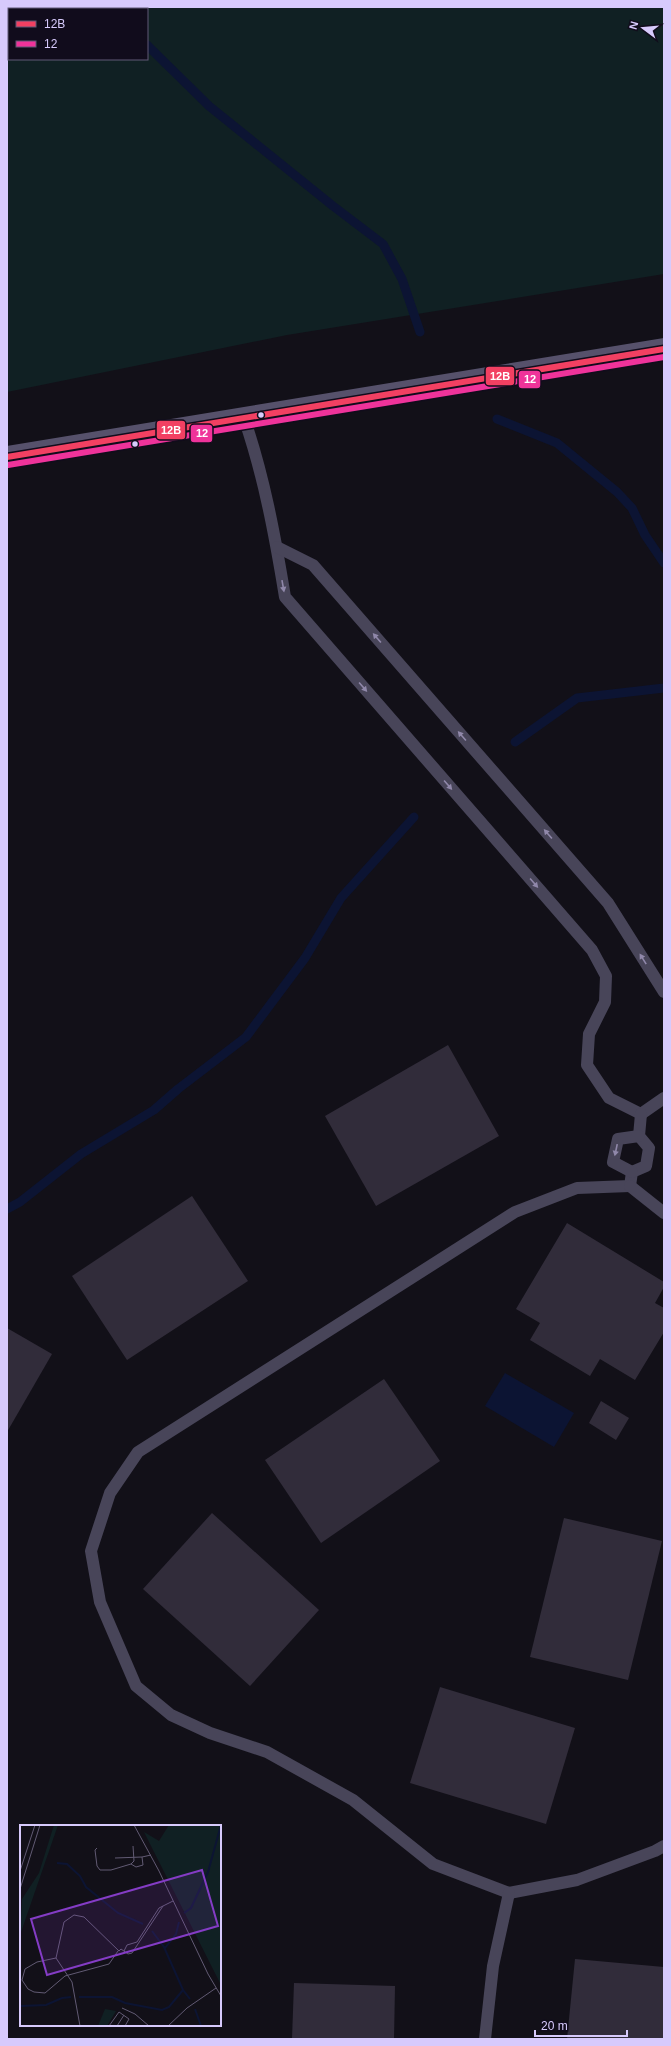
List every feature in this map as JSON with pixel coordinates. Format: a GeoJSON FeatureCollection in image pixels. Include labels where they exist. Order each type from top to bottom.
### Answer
{"type":"FeatureCollection","features":[{"type":"Feature","properties":{"kind":"street"},"geometry":{"type":"LineString","coordinates":[[7,457],[664,349]]}},
{"type":"Feature","properties":{"kind":"lane"},"geometry":{"type":"LineString","coordinates":[[244,418],[256,455],[277,548],[285,597],[592,950],[606,976],[604,1002],[589,1034],[587,1065],[609,1098],[641,1114]]}},
{"type":"Feature","properties":{"kind":"lane"},"geometry":{"type":"LineString","coordinates":[[277,548],[313,565],[608,903],[664,992]]}},
{"type":"Feature","properties":{"kind":"lane"},"geometry":{"type":"LineString","coordinates":[[632,1172],[646,1166],[649,1148],[639,1136],[641,1114],[664,1098]]}},
{"type":"Feature","properties":{"kind":"lane"},"geometry":{"type":"LineString","coordinates":[[632,1172],[613,1162],[618,1139],[639,1136]]}},
{"type":"Feature","properties":{"kind":"lane"},"geometry":{"type":"LineString","coordinates":[[630,1186],[632,1172]]}},
{"type":"Feature","properties":{"kind":"lane"},"geometry":{"type":"LineString","coordinates":[[664,1212],[630,1186],[577,1188],[515,1212],[138,1452],[110,1493],[91,1551],[100,1602],[136,1686],[171,1715],[210,1733],[267,1752],[353,1800],[433,1864],[509,1893],[577,1880],[655,1851],[664,1846]]}},
{"type":"Feature","properties":{"kind":"lane"},"geometry":{"type":"LineString","coordinates":[[485,2039],[493,1966],[509,1893]]}},
{"type":"Feature","properties":{"kind":"shaded area"},"geometry":{"type":"Polygon","coordinates":[[[7,7],[664,7],[664,274],[287,335],[7,392],[7,7]]]}},
{"type":"Feature","properties":{"kind":"water"},"geometry":{"type":"Polygon","coordinates":[[[505,1373],[574,1413],[554,1447],[485,1406],[505,1373]]]}},
{"type":"Feature","properties":{"kind":"building"},"geometry":{"type":"Polygon","coordinates":[[[448,1045],[499,1136],[376,1206],[325,1116],[448,1045]]]}},
{"type":"Feature","properties":{"kind":"building"},"geometry":{"type":"Polygon","coordinates":[[[192,1196],[248,1281],[127,1360],[72,1276],[192,1196]]]}},
{"type":"Feature","properties":{"kind":"building"},"geometry":{"type":"Polygon","coordinates":[[[567,1223],[664,1282],[664,1287],[655,1303],[664,1308],[664,1332],[635,1380],[600,1359],[590,1376],[530,1340],[540,1323],[516,1309],[567,1223]]]}},
{"type":"Feature","properties":{"kind":"building"},"geometry":{"type":"Polygon","coordinates":[[[7,1328],[52,1354],[7,1432],[7,1328]]]}},
{"type":"Feature","properties":{"kind":"building"},"geometry":{"type":"Polygon","coordinates":[[[384,1379],[440,1461],[321,1543],[265,1460],[384,1379]]]}},
{"type":"Feature","properties":{"kind":"building"},"geometry":{"type":"Polygon","coordinates":[[[601,1401],[629,1418],[616,1440],[589,1423],[601,1401]]]}},
{"type":"Feature","properties":{"kind":"building"},"geometry":{"type":"Polygon","coordinates":[[[212,1513],[319,1610],[250,1686],[143,1589],[212,1513]]]}},
{"type":"Feature","properties":{"kind":"building"},"geometry":{"type":"Polygon","coordinates":[[[564,1518],[662,1541],[628,1680],[530,1657],[564,1518]]]}},
{"type":"Feature","properties":{"kind":"building"},"geometry":{"type":"Polygon","coordinates":[[[440,1687],[575,1728],[546,1824],[410,1783],[440,1687]]]}},
{"type":"Feature","properties":{"kind":"building"},"geometry":{"type":"Polygon","coordinates":[[[575,1959],[664,1967],[664,2039],[567,2039],[575,1959]]]}},
{"type":"Feature","properties":{"kind":"building"},"geometry":{"type":"Polygon","coordinates":[[[294,1983],[395,1986],[394,2039],[292,2039],[294,1983]]]}},
{"type":"Feature","properties":{"kind":"waterway"},"geometry":{"type":"LineString","coordinates":[[148,46],[209,106],[333,206],[383,244],[402,279],[420,332]]}},
{"type":"Feature","properties":{"kind":"waterway"},"geometry":{"type":"LineString","coordinates":[[497,419],[557,443],[617,492],[632,508],[645,535],[664,563]]}},
{"type":"Feature","properties":{"kind":"waterway"},"geometry":{"type":"LineString","coordinates":[[515,742],[577,698],[664,688]]}},
{"type":"Feature","properties":{"kind":"waterway"},"geometry":{"type":"LineString","coordinates":[[7,1209],[20,1202],[81,1154],[154,1110],[178,1089],[246,1037],[305,958],[341,898],[414,817]]}},
{"type":"Feature","properties":{"kind":"transit line","name":"12B"},"geometry":{"type":"LineString","coordinates":[[7,457],[664,349]]}},
{"type":"Feature","properties":{"kind":"transit line","name":"12"},"geometry":{"type":"LineString","coordinates":[[8,465],[664,357]]}}]}
